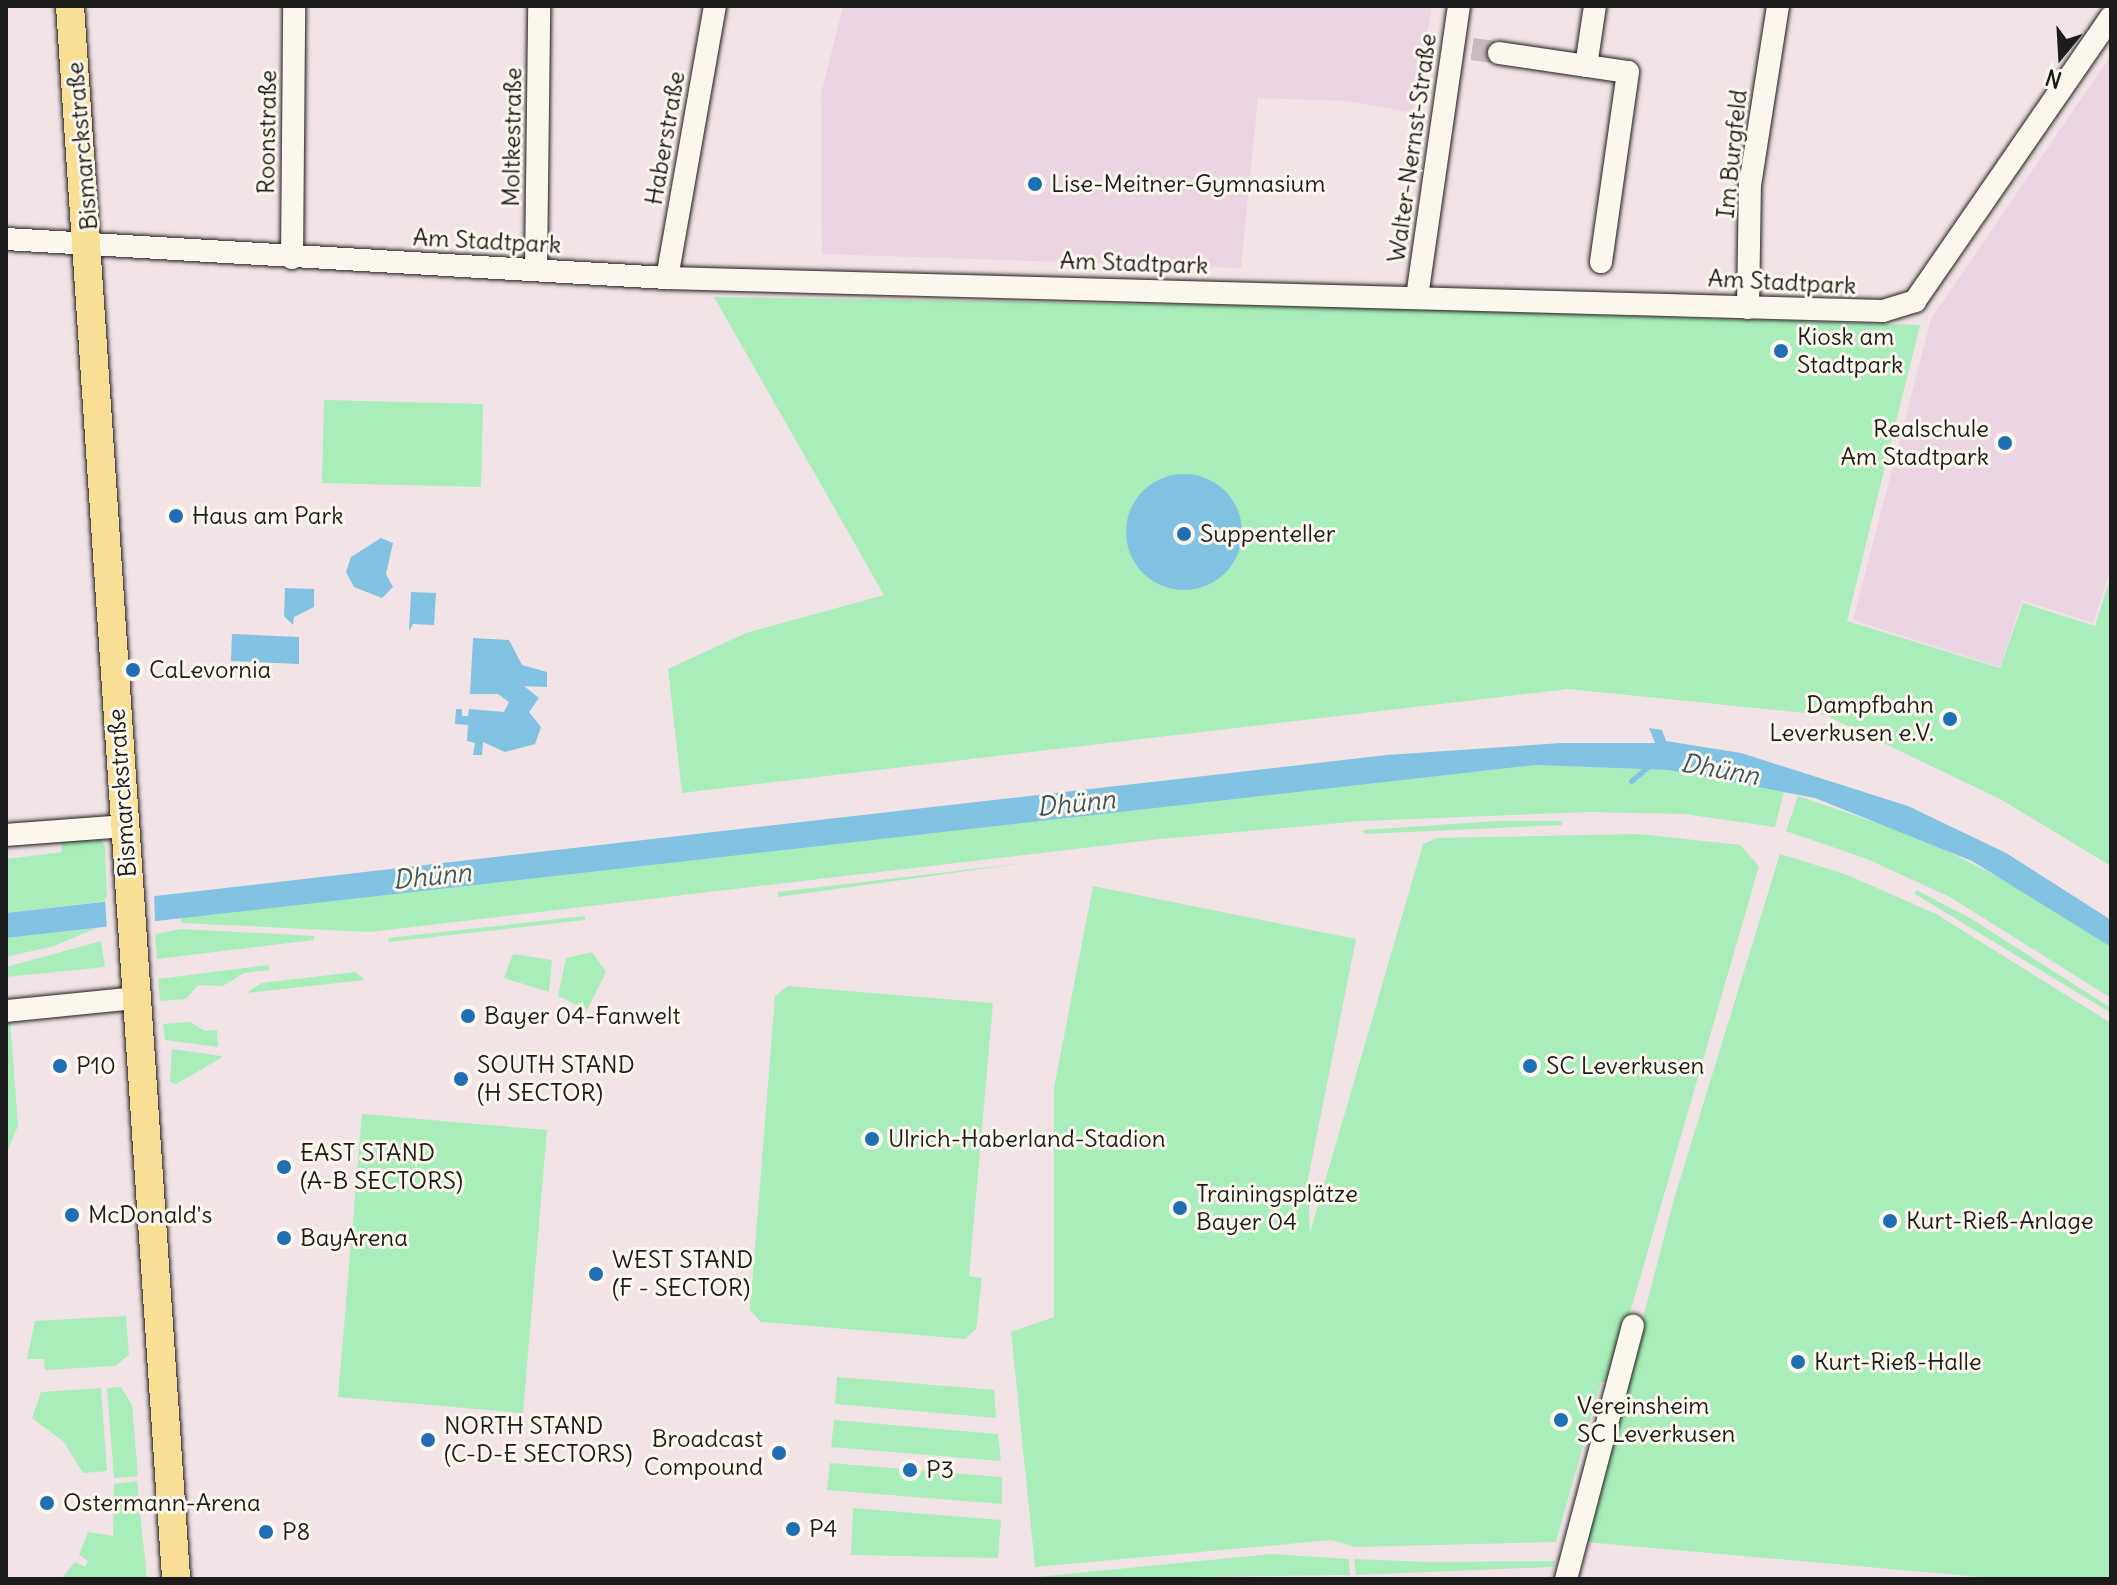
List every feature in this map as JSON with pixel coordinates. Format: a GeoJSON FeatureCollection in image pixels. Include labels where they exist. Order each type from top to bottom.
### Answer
{"type":"FeatureCollection","features":[{"type":"Feature","properties":{"kind":"main road","name":"Bismarckstraße"},"geometry":{"type":"LineString","coordinates":[[70,6],[90,244],[128,882],[176,1579]]}},
{"type":"Feature","properties":{"kind":"street","name":"Roonstraße"},"geometry":{"type":"LineString","coordinates":[[292,258],[294,6]]}},
{"type":"Feature","properties":{"kind":"street","name":"Moltkestraße"},"geometry":{"type":"LineString","coordinates":[[536,269],[539,6]]}},
{"type":"Feature","properties":{"kind":"street","name":"Haberstraße"},"geometry":{"type":"LineString","coordinates":[[667,278],[715,6]]}},
{"type":"Feature","properties":{"kind":"street","name":"Walter-Nernst-Straße"},"geometry":{"type":"LineString","coordinates":[[1417,297],[1463,47],[1459,6]]}},
{"type":"Feature","properties":{"kind":"street"},"geometry":{"type":"LineString","coordinates":[[1586,66],[1595,6]]}},
{"type":"Feature","properties":{"kind":"street","name":"Im Burgfeld"},"geometry":{"type":"LineString","coordinates":[[1748,308],[1750,185],[1778,6]]}},
{"type":"Feature","properties":{"kind":"street","name":"Am Stadtpark"},"geometry":{"type":"LineString","coordinates":[[6,239],[667,278],[1883,311],[1915,301],[2111,17]]}},
{"type":"Feature","properties":{"kind":"street"},"geometry":{"type":"LineString","coordinates":[[1499,53],[1628,72],[1601,262]]}},
{"type":"Feature","properties":{"kind":"street"},"geometry":{"type":"LineString","coordinates":[[6,835],[125,826]]}},
{"type":"Feature","properties":{"kind":"street"},"geometry":{"type":"LineString","coordinates":[[6,1011],[136,998]]}},
{"type":"Feature","properties":{"kind":"street"},"geometry":{"type":"LineString","coordinates":[[1566,1579],[1633,1326]]}},
{"type":"Feature","properties":{"kind":"shaded area","name":"Lise-Meitner-Gymnasium"},"geometry":{"type":"Polygon","coordinates":[[[843,6],[1432,6],[1413,113],[1347,101],[1258,98],[1241,268],[822,254],[821,94],[843,6]]]}},
{"type":"Feature","properties":{"kind":"shaded area","name":"Realschule Am Stadtpark"},"geometry":{"type":"Polygon","coordinates":[[[2111,55],[2111,567],[2093,623],[2022,600],[2000,667],[1853,620],[1931,319],[2111,55]]]}},
{"type":"Feature","properties":{"kind":"green space"},"geometry":{"type":"Polygon","coordinates":[[[714,297],[1341,307],[1920,325],[1847,621],[2000,668],[2023,603],[2095,626],[2111,576],[2111,866],[2000,799],[1825,715],[1568,689],[682,793],[668,669],[746,633],[884,595],[714,297]]]}},
{"type":"Feature","properties":{"kind":"green space"},"geometry":{"type":"Polygon","coordinates":[[[324,400],[483,404],[481,487],[322,483],[324,400]]]}},
{"type":"Feature","properties":{"kind":"green space"},"geometry":{"type":"Polygon","coordinates":[[[1535,765],[1668,770],[1784,792],[1775,827],[1684,814],[1590,812],[1362,821],[1160,839],[370,932],[181,923],[181,917],[472,882],[1535,765]]]}},
{"type":"Feature","properties":{"kind":"green space"},"geometry":{"type":"Polygon","coordinates":[[[1798,796],[1927,840],[2051,905],[2111,947],[2111,998],[1950,897],[1867,859],[1786,831],[1798,796]]]}},
{"type":"Feature","properties":{"kind":"green space"},"geometry":{"type":"Polygon","coordinates":[[[1497,821],[1562,821],[1562,825],[1364,834],[1363,830],[1497,821]]]}},
{"type":"Feature","properties":{"kind":"green space"},"geometry":{"type":"Polygon","coordinates":[[[1639,834],[1740,845],[1759,866],[1610,1382],[1601,1382],[1556,1542],[1355,1547],[1332,1540],[1035,1567],[1011,1332],[1054,1317],[1054,1088],[1093,886],[1356,939],[1308,1179],[1310,1233],[1423,844],[1437,838],[1639,834]]]}},
{"type":"Feature","properties":{"kind":"green space"},"geometry":{"type":"Polygon","coordinates":[[[87,836],[101,839],[105,847],[107,901],[6,913],[6,859],[62,852],[61,840],[87,836]]]}},
{"type":"Feature","properties":{"kind":"green space","name":"Kurt-Rieß-Anlage"},"geometry":{"type":"Polygon","coordinates":[[[1780,854],[1845,874],[1936,914],[2111,1023],[2111,1579],[2002,1579],[1585,1542],[1674,1199],[1780,854]]]}},
{"type":"Feature","properties":{"kind":"green space"},"geometry":{"type":"Polygon","coordinates":[[[1025,863],[778,897],[778,892],[1025,863]]]}},
{"type":"Feature","properties":{"kind":"green space"},"geometry":{"type":"Polygon","coordinates":[[[1916,890],[1970,918],[2111,1008],[2111,1013],[1915,894],[1916,890]]]}},
{"type":"Feature","properties":{"kind":"green space"},"geometry":{"type":"Polygon","coordinates":[[[585,916],[585,920],[389,942],[388,938],[585,916]]]}},
{"type":"Feature","properties":{"kind":"green space"},"geometry":{"type":"Polygon","coordinates":[[[97,928],[54,946],[6,957],[6,938],[97,928]]]}},
{"type":"Feature","properties":{"kind":"green space"},"geometry":{"type":"Polygon","coordinates":[[[181,929],[314,936],[314,940],[157,959],[155,934],[181,929]]]}},
{"type":"Feature","properties":{"kind":"green space"},"geometry":{"type":"Polygon","coordinates":[[[101,941],[105,967],[6,977],[6,967],[101,941]]]}},
{"type":"Feature","properties":{"kind":"green space"},"geometry":{"type":"Polygon","coordinates":[[[592,952],[606,972],[587,1010],[558,996],[566,958],[592,952]]]}},
{"type":"Feature","properties":{"kind":"green space"},"geometry":{"type":"Polygon","coordinates":[[[513,954],[552,960],[549,992],[504,978],[513,954]]]}},
{"type":"Feature","properties":{"kind":"green space"},"geometry":{"type":"Polygon","coordinates":[[[268,965],[270,970],[244,973],[223,986],[198,985],[186,999],[160,1001],[158,979],[268,965]]]}},
{"type":"Feature","properties":{"kind":"green space"},"geometry":{"type":"Polygon","coordinates":[[[355,972],[365,980],[246,993],[262,983],[355,972]]]}},
{"type":"Feature","properties":{"kind":"green space","name":"Ulrich-Haberland-Stadion"},"geometry":{"type":"Polygon","coordinates":[[[788,986],[993,1003],[969,1276],[982,1278],[976,1329],[965,1339],[761,1322],[750,1310],[775,996],[788,986]]]}},
{"type":"Feature","properties":{"kind":"green space"},"geometry":{"type":"Polygon","coordinates":[[[6,1019],[10,1019],[18,1126],[6,1154],[6,1019]]]}},
{"type":"Feature","properties":{"kind":"green space"},"geometry":{"type":"Polygon","coordinates":[[[190,1022],[205,1031],[217,1030],[218,1047],[165,1040],[163,1024],[190,1022]]]}},
{"type":"Feature","properties":{"kind":"green space"},"geometry":{"type":"Polygon","coordinates":[[[172,1049],[221,1058],[176,1084],[170,1082],[172,1049]]]}},
{"type":"Feature","properties":{"kind":"green space"},"geometry":{"type":"Polygon","coordinates":[[[362,1114],[547,1130],[523,1413],[338,1397],[362,1114]]]}},
{"type":"Feature","properties":{"kind":"green space"},"geometry":{"type":"Polygon","coordinates":[[[126,1316],[129,1355],[115,1366],[45,1370],[44,1359],[27,1359],[35,1321],[126,1316]]]}},
{"type":"Feature","properties":{"kind":"green space"},"geometry":{"type":"Polygon","coordinates":[[[837,1377],[994,1390],[996,1418],[835,1404],[837,1377]]]}},
{"type":"Feature","properties":{"kind":"green space"},"geometry":{"type":"Polygon","coordinates":[[[121,1387],[132,1405],[138,1476],[114,1478],[107,1388],[121,1387]]]}},
{"type":"Feature","properties":{"kind":"green space"},"geometry":{"type":"Polygon","coordinates":[[[101,1388],[107,1471],[83,1473],[64,1442],[32,1418],[41,1392],[101,1388]]]}},
{"type":"Feature","properties":{"kind":"green space"},"geometry":{"type":"Polygon","coordinates":[[[834,1420],[998,1434],[1001,1461],[831,1447],[834,1420]]]}},
{"type":"Feature","properties":{"kind":"green space"},"geometry":{"type":"Polygon","coordinates":[[[830,1463],[1002,1477],[1002,1504],[827,1490],[830,1463]]]}},
{"type":"Feature","properties":{"kind":"green space"},"geometry":{"type":"Polygon","coordinates":[[[137,1481],[147,1579],[61,1579],[75,1562],[85,1567],[88,1561],[79,1555],[88,1532],[113,1536],[114,1484],[137,1481]]]}},
{"type":"Feature","properties":{"kind":"green space"},"geometry":{"type":"Polygon","coordinates":[[[853,1508],[1001,1520],[998,1558],[851,1555],[853,1508]]]}},
{"type":"Feature","properties":{"kind":"green space"},"geometry":{"type":"Polygon","coordinates":[[[1271,1554],[1349,1559],[1350,1575],[1015,1579],[1271,1554]]]}},
{"type":"Feature","properties":{"kind":"green space"},"geometry":{"type":"Polygon","coordinates":[[[1354,1559],[1555,1561],[1553,1567],[1356,1575],[1354,1559]]]}},
{"type":"Feature","properties":{"kind":"water","name":"Suppenteller"},"geometry":{"type":"Polygon","coordinates":[[[1184,474],[1206,479],[1225,491],[1237,510],[1242,532],[1237,554],[1225,573],[1206,585],[1184,590],[1162,585],[1143,573],[1131,554],[1126,532],[1131,510],[1143,491],[1162,479],[1184,474]]]}},
{"type":"Feature","properties":{"kind":"water"},"geometry":{"type":"Polygon","coordinates":[[[381,538],[393,543],[386,574],[393,587],[382,598],[354,587],[346,572],[351,557],[381,538]]]}},
{"type":"Feature","properties":{"kind":"water"},"geometry":{"type":"Polygon","coordinates":[[[285,588],[314,589],[314,607],[294,617],[293,625],[284,616],[285,588]]]}},
{"type":"Feature","properties":{"kind":"water"},"geometry":{"type":"Polygon","coordinates":[[[411,592],[436,593],[434,625],[413,624],[409,631],[411,592]]]}},
{"type":"Feature","properties":{"kind":"water"},"geometry":{"type":"Polygon","coordinates":[[[232,634],[299,637],[299,664],[231,661],[232,634]]]}},
{"type":"Feature","properties":{"kind":"water"},"geometry":{"type":"Polygon","coordinates":[[[473,638],[509,640],[522,665],[547,672],[547,687],[524,686],[539,698],[529,712],[541,727],[535,744],[505,752],[483,742],[482,755],[473,755],[475,743],[467,741],[468,725],[455,724],[456,709],[462,709],[462,716],[468,716],[469,709],[504,712],[509,702],[498,694],[470,694],[473,638]]]}},
{"type":"Feature","properties":{"kind":"water","name":"Dhünn"},"geometry":{"type":"Polygon","coordinates":[[[1649,728],[1662,730],[1666,741],[1741,753],[1908,806],[2006,853],[2111,920],[2111,947],[1972,861],[1815,798],[1668,770],[1535,765],[6,938],[6,913],[1387,755],[1562,743],[1655,743],[1649,728]]]}},
{"type":"Feature","properties":{"kind":"pier"},"geometry":{"type":"Polygon","coordinates":[[[154,893],[155,925],[107,931],[105,898],[154,893]]]}},
{"type":"Feature","properties":{"kind":"waterway"},"geometry":{"type":"LineString","coordinates":[[1631,781],[1649,766]]}},
{"type":"Feature","properties":{"kind":"tunnel"},"geometry":{"type":"LineString","coordinates":[[1472,49],[1499,53]]}},
{"type":"Feature","properties":{"kind":"place","name":"Lise-Meitner-Gymnasium"},"geometry":{"type":"Point","coordinates":[1035,184]}},
{"type":"Feature","properties":{"kind":"place","name":"Kiosk am Stadtpark"},"geometry":{"type":"Point","coordinates":[1781,351]}},
{"type":"Feature","properties":{"kind":"place","name":"Realschule Am Stadtpark"},"geometry":{"type":"Point","coordinates":[2005,443]}},
{"type":"Feature","properties":{"kind":"place","name":"Haus am Park"},"geometry":{"type":"Point","coordinates":[176,516]}},
{"type":"Feature","properties":{"kind":"place","name":"Suppenteller"},"geometry":{"type":"Point","coordinates":[1184,534]}},
{"type":"Feature","properties":{"kind":"place","name":"CaLevornia"},"geometry":{"type":"Point","coordinates":[133,670]}},
{"type":"Feature","properties":{"kind":"place","name":"Dampfbahn Leverkusen e.V."},"geometry":{"type":"Point","coordinates":[1950,719]}},
{"type":"Feature","properties":{"kind":"place","name":"Bayer 04-Fanwelt"},"geometry":{"type":"Point","coordinates":[468,1016]}},
{"type":"Feature","properties":{"kind":"place","name":"P10"},"geometry":{"type":"Point","coordinates":[60,1066]}},
{"type":"Feature","properties":{"kind":"place","name":"SC Leverkusen"},"geometry":{"type":"Point","coordinates":[1530,1066]}},
{"type":"Feature","properties":{"kind":"place","name":"SOUTH STAND (H SECTOR)"},"geometry":{"type":"Point","coordinates":[461,1079]}},
{"type":"Feature","properties":{"kind":"place","name":"Ulrich-Haberland-Stadion"},"geometry":{"type":"Point","coordinates":[872,1139]}},
{"type":"Feature","properties":{"kind":"place","name":"EAST STAND (A-B SECTORS)"},"geometry":{"type":"Point","coordinates":[284,1167]}},
{"type":"Feature","properties":{"kind":"place","name":"Trainingsplätze Bayer 04"},"geometry":{"type":"Point","coordinates":[1180,1208]}},
{"type":"Feature","properties":{"kind":"place","name":"McDonald's"},"geometry":{"type":"Point","coordinates":[72,1215]}},
{"type":"Feature","properties":{"kind":"place","name":"Kurt-Rieß-Anlage"},"geometry":{"type":"Point","coordinates":[1890,1221]}},
{"type":"Feature","properties":{"kind":"place","name":"BayArena"},"geometry":{"type":"Point","coordinates":[284,1238]}},
{"type":"Feature","properties":{"kind":"place","name":"WEST STAND (F - SECTOR)"},"geometry":{"type":"Point","coordinates":[596,1274]}},
{"type":"Feature","properties":{"kind":"place","name":"Kurt-Rieß-Halle"},"geometry":{"type":"Point","coordinates":[1798,1362]}},
{"type":"Feature","properties":{"kind":"place","name":"Vereinsheim SC Leverkusen"},"geometry":{"type":"Point","coordinates":[1561,1420]}},
{"type":"Feature","properties":{"kind":"place","name":"NORTH STAND (C-D-E SECTORS)"},"geometry":{"type":"Point","coordinates":[428,1440]}},
{"type":"Feature","properties":{"kind":"place","name":"Broadcast Compound"},"geometry":{"type":"Point","coordinates":[779,1453]}},
{"type":"Feature","properties":{"kind":"place","name":"P3"},"geometry":{"type":"Point","coordinates":[910,1470]}},
{"type":"Feature","properties":{"kind":"place","name":"Ostermann-Arena"},"geometry":{"type":"Point","coordinates":[47,1503]}},
{"type":"Feature","properties":{"kind":"place","name":"P4"},"geometry":{"type":"Point","coordinates":[793,1529]}},
{"type":"Feature","properties":{"kind":"place","name":"P8"},"geometry":{"type":"Point","coordinates":[266,1532]}}]}
